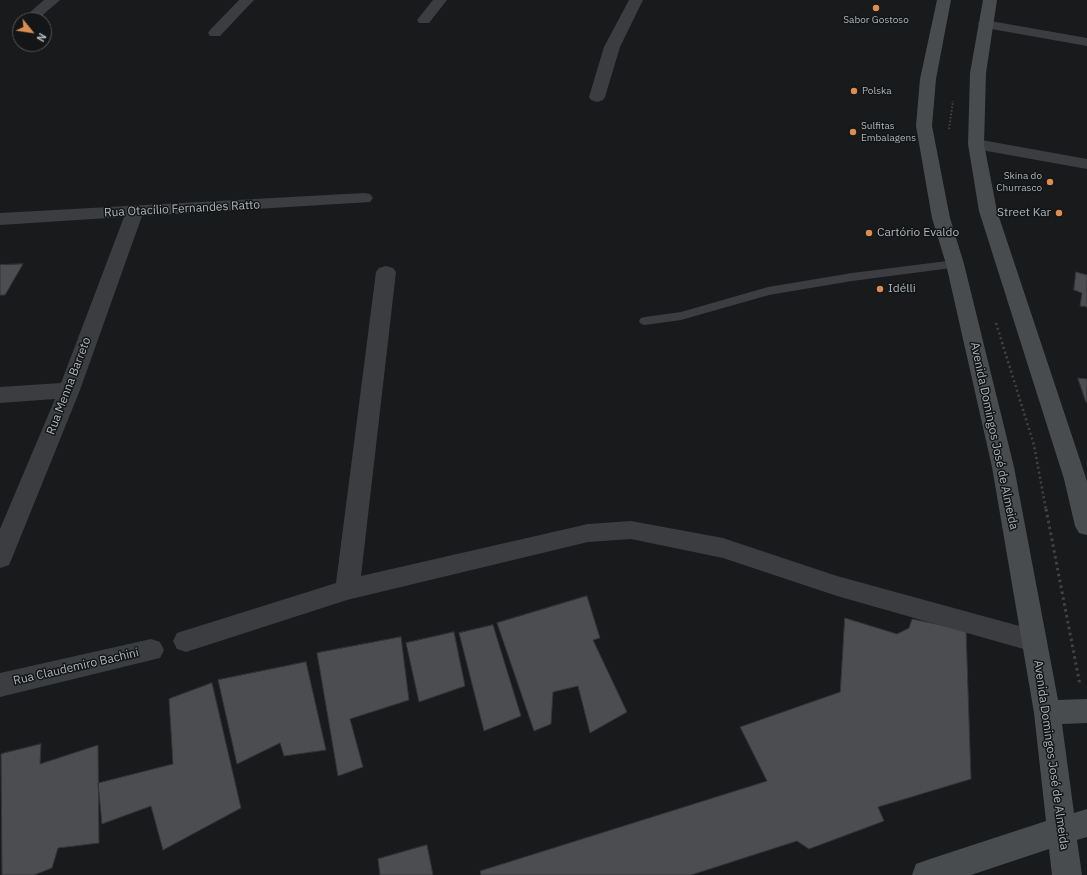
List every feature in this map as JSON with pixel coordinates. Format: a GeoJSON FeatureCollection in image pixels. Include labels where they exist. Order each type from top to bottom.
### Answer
{"type":"FeatureCollection","features":[{"type":"Feature","properties":{"kind":"main road","name":"Avenida Domingos José de Almeida"},"geometry":{"type":"LineString","coordinates":[[944,0],[928,79],[924,126],[941,218],[955,264],[1003,467],[1047,713],[1074,827],[1067,875]]}},
{"type":"Feature","properties":{"kind":"main road"},"geometry":{"type":"LineString","coordinates":[[990,0],[978,73],[976,144],[988,211],[1075,479],[1087,526]]}},
{"type":"Feature","properties":{"kind":"main road"},"geometry":{"type":"LineString","coordinates":[[1047,713],[1087,710]]}},
{"type":"Feature","properties":{"kind":"main road"},"geometry":{"type":"LineString","coordinates":[[927,875],[1074,827]]}},
{"type":"Feature","properties":{"kind":"street"},"geometry":{"type":"LineString","coordinates":[[38,12],[53,0]]}},
{"type":"Feature","properties":{"kind":"street"},"geometry":{"type":"LineString","coordinates":[[215,33],[247,0]]}},
{"type":"Feature","properties":{"kind":"street"},"geometry":{"type":"LineString","coordinates":[[424,20],[440,0]]}},
{"type":"Feature","properties":{"kind":"street"},"geometry":{"type":"LineString","coordinates":[[597,97],[612,47],[636,0]]}},
{"type":"Feature","properties":{"kind":"street"},"geometry":{"type":"LineString","coordinates":[[985,24],[1087,42]]}},
{"type":"Feature","properties":{"kind":"street"},"geometry":{"type":"LineString","coordinates":[[976,144],[1087,164]]}},
{"type":"Feature","properties":{"kind":"street","name":"Rua Otacílio Fernandes Ratto"},"geometry":{"type":"LineString","coordinates":[[0,219],[364,198]]}},
{"type":"Feature","properties":{"kind":"street","name":"Rua Menna Barreto"},"geometry":{"type":"LineString","coordinates":[[0,558],[69,390],[135,211]]}},
{"type":"Feature","properties":{"kind":"street"},"geometry":{"type":"LineString","coordinates":[[347,590],[386,272]]}},
{"type":"Feature","properties":{"kind":"street"},"geometry":{"type":"LineString","coordinates":[[0,395],[69,390]]}},
{"type":"Feature","properties":{"kind":"street"},"geometry":{"type":"LineString","coordinates":[[186,641],[347,590],[588,533],[631,530],[723,548],[837,586],[1034,641]]}},
{"type":"Feature","properties":{"kind":"street","name":"Rua Claudemiro Bachini"},"geometry":{"type":"LineString","coordinates":[[0,685],[151,650]]}},
{"type":"Feature","properties":{"kind":"lane"},"geometry":{"type":"LineString","coordinates":[[645,321],[681,316],[768,291],[852,277],[955,264]]}},
{"type":"Feature","properties":{"kind":"building"},"geometry":{"type":"Polygon","coordinates":[[[23,264],[5,295],[0,295],[0,265],[23,264]]]}},
{"type":"Feature","properties":{"kind":"building"},"geometry":{"type":"Polygon","coordinates":[[[1076,272],[1087,275],[1087,307],[1080,306],[1082,293],[1074,290],[1076,272]]]}},
{"type":"Feature","properties":{"kind":"building"},"geometry":{"type":"Polygon","coordinates":[[[1078,378],[1087,379],[1087,402],[1086,402],[1078,378]]]}},
{"type":"Feature","properties":{"kind":"building"},"geometry":{"type":"Polygon","coordinates":[[[587,596],[600,638],[593,640],[627,712],[590,733],[578,686],[553,692],[551,724],[534,731],[497,623],[587,596]]]}},
{"type":"Feature","properties":{"kind":"building"},"geometry":{"type":"Polygon","coordinates":[[[845,618],[897,634],[909,628],[912,619],[966,630],[971,779],[878,807],[884,821],[809,849],[797,841],[691,875],[481,875],[480,871],[767,781],[740,727],[840,692],[845,618]]]}},
{"type":"Feature","properties":{"kind":"building"},"geometry":{"type":"Polygon","coordinates":[[[493,625],[521,716],[484,731],[459,633],[493,625]]]}},
{"type":"Feature","properties":{"kind":"building"},"geometry":{"type":"Polygon","coordinates":[[[454,632],[465,686],[419,702],[406,643],[454,632]]]}},
{"type":"Feature","properties":{"kind":"building"},"geometry":{"type":"Polygon","coordinates":[[[401,637],[409,700],[350,719],[363,767],[338,776],[317,653],[401,637]]]}},
{"type":"Feature","properties":{"kind":"building"},"geometry":{"type":"Polygon","coordinates":[[[306,662],[326,750],[284,756],[280,743],[237,764],[218,680],[306,662]]]}},
{"type":"Feature","properties":{"kind":"building"},"geometry":{"type":"Polygon","coordinates":[[[212,683],[241,808],[163,850],[151,806],[102,824],[98,783],[173,764],[169,699],[212,683]]]}},
{"type":"Feature","properties":{"kind":"building"},"geometry":{"type":"Polygon","coordinates":[[[41,744],[40,764],[98,745],[99,843],[58,848],[52,868],[34,875],[2,875],[1,754],[41,744]]]}},
{"type":"Feature","properties":{"kind":"building"},"geometry":{"type":"Polygon","coordinates":[[[427,845],[433,875],[380,875],[378,859],[427,845]]]}},
{"type":"Feature","properties":{"kind":"place","name":"Sabor Gostoso"},"geometry":{"type":"Point","coordinates":[876,8]}},
{"type":"Feature","properties":{"kind":"place","name":"Polska"},"geometry":{"type":"Point","coordinates":[854,91]}},
{"type":"Feature","properties":{"kind":"place","name":"Sulfitas Embalagens"},"geometry":{"type":"Point","coordinates":[853,132]}},
{"type":"Feature","properties":{"kind":"place","name":"Skina do Churrasco"},"geometry":{"type":"Point","coordinates":[1050,182]}},
{"type":"Feature","properties":{"kind":"place","name":"Street Kar"},"geometry":{"type":"Point","coordinates":[1059,213]}},
{"type":"Feature","properties":{"kind":"place","name":"Cartório Evaldo"},"geometry":{"type":"Point","coordinates":[869,233]}},
{"type":"Feature","properties":{"kind":"place","name":"Idélli"},"geometry":{"type":"Point","coordinates":[880,289]}}]}
